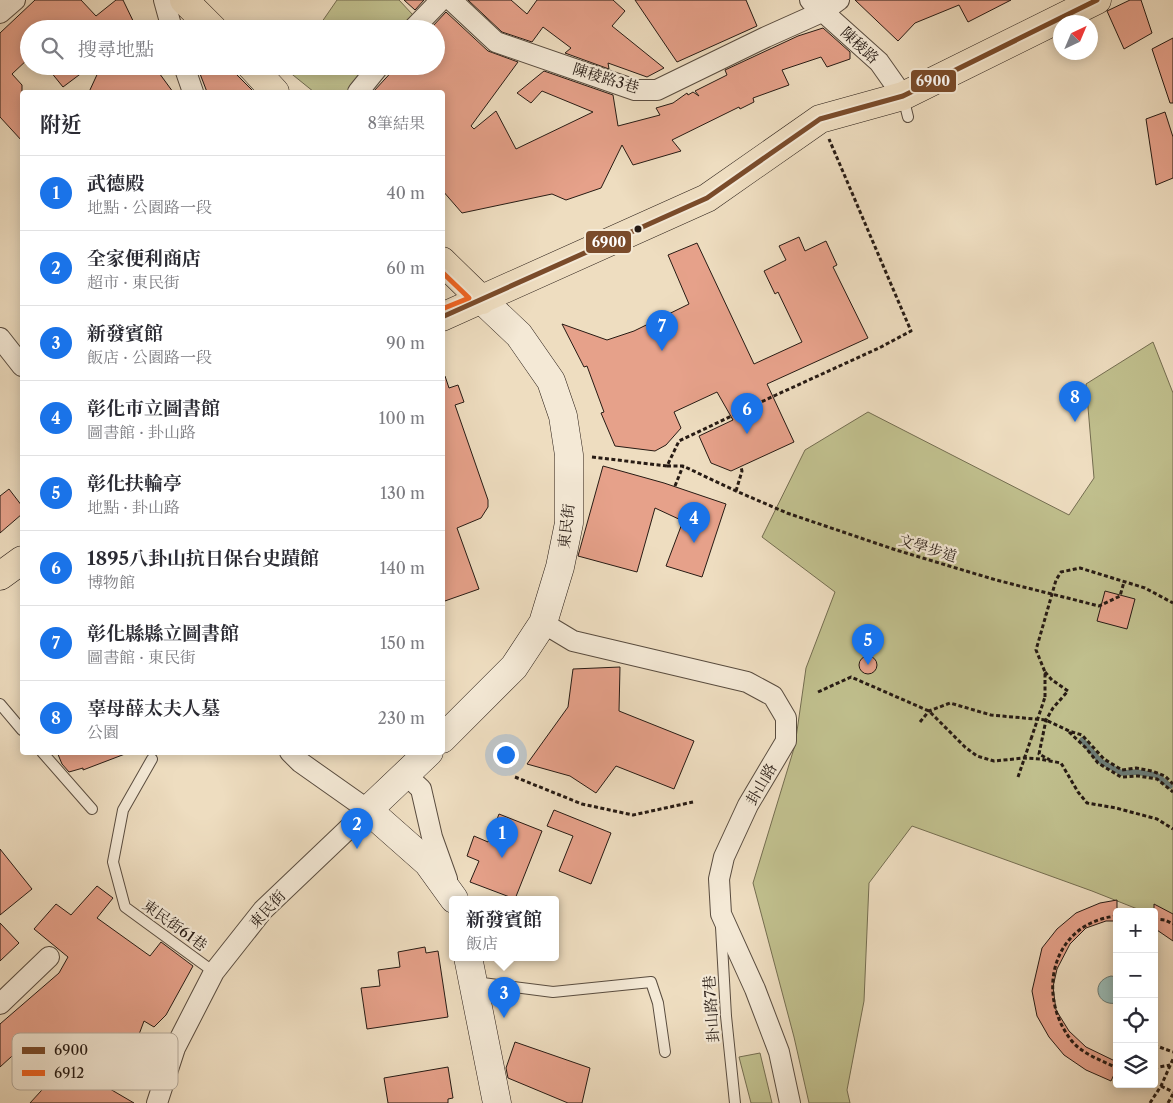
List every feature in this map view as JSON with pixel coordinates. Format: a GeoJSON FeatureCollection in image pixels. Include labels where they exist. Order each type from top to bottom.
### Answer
{"type":"FeatureCollection","features":[{"type":"Feature","properties":{"kind":"main road"},"geometry":{"type":"LineString","coordinates":[[184,0],[204,20]]}},
{"type":"Feature","properties":{"kind":"main road"},"geometry":{"type":"LineString","coordinates":[[445,316],[707,198],[820,119],[905,106],[1097,0]]}},
{"type":"Feature","properties":{"kind":"main road"},"geometry":{"type":"LineString","coordinates":[[260,75],[274,90]]}},
{"type":"Feature","properties":{"kind":"main road"},"geometry":{"type":"LineString","coordinates":[[445,264],[482,300]]}},
{"type":"Feature","properties":{"kind":"main road","name":"東民街"},"geometry":{"type":"LineString","coordinates":[[445,736],[514,668],[543,622],[560,567],[569,523],[570,454],[563,416],[550,380],[519,335],[482,300]]}},
{"type":"Feature","properties":{"kind":"main road"},"geometry":{"type":"LineString","coordinates":[[0,576],[20,561]]}},
{"type":"Feature","properties":{"kind":"main road","name":"東民街"},"geometry":{"type":"LineString","coordinates":[[368,810],[426,755]]}},
{"type":"Feature","properties":{"kind":"main road"},"geometry":{"type":"LineString","coordinates":[[368,810],[428,862],[452,896]]}},
{"type":"Feature","properties":{"kind":"main road"},"geometry":{"type":"LineString","coordinates":[[471,969],[497,1103]]}},
{"type":"Feature","properties":{"kind":"street"},"geometry":{"type":"LineString","coordinates":[[0,13],[15,0]]}},
{"type":"Feature","properties":{"kind":"street"},"geometry":{"type":"LineString","coordinates":[[164,0],[170,20]]}},
{"type":"Feature","properties":{"kind":"street"},"geometry":{"type":"LineString","coordinates":[[422,20],[441,0]]}},
{"type":"Feature","properties":{"kind":"street","name":"陳稜路3巷"},"geometry":{"type":"LineString","coordinates":[[451,0],[496,42],[636,90],[657,90],[766,36],[824,4]]}},
{"type":"Feature","properties":{"kind":"street","name":"陳稜路"},"geometry":{"type":"LineString","coordinates":[[824,4],[879,62],[905,106]]}},
{"type":"Feature","properties":{"kind":"street"},"geometry":{"type":"LineString","coordinates":[[187,75],[192,90]]}},
{"type":"Feature","properties":{"kind":"street"},"geometry":{"type":"LineString","coordinates":[[360,90],[372,75]]}},
{"type":"Feature","properties":{"kind":"street"},"geometry":{"type":"LineString","coordinates":[[0,338],[20,363]]}},
{"type":"Feature","properties":{"kind":"street","name":"卦山路"},"geometry":{"type":"LineString","coordinates":[[543,622],[573,641],[747,682],[773,696],[786,718],[786,741],[748,805],[724,857],[719,879],[721,914],[755,990],[779,1052],[790,1103]]}},
{"type":"Feature","properties":{"kind":"street"},"geometry":{"type":"LineString","coordinates":[[293,755],[300,762],[368,810]]}},
{"type":"Feature","properties":{"kind":"street"},"geometry":{"type":"LineString","coordinates":[[406,775],[421,789],[432,837],[453,896]]}},
{"type":"Feature","properties":{"kind":"street","name":"東民街"},"geometry":{"type":"LineString","coordinates":[[178,1042],[214,972],[264,910],[368,810]]}},
{"type":"Feature","properties":{"kind":"street"},"geometry":{"type":"LineString","coordinates":[[0,1004],[49,957]]}},
{"type":"Feature","properties":{"kind":"street","name":"東民街"},"geometry":{"type":"LineString","coordinates":[[158,1103],[162,1090]]}},
{"type":"Feature","properties":{"kind":"lane"},"geometry":{"type":"LineString","coordinates":[[0,704],[20,728]]}},
{"type":"Feature","properties":{"kind":"lane"},"geometry":{"type":"LineString","coordinates":[[45,755],[92,809]]}},
{"type":"Feature","properties":{"kind":"lane","name":"東民街61巷"},"geometry":{"type":"LineString","coordinates":[[152,759],[123,810],[113,862],[125,907],[214,972]]}},
{"type":"Feature","properties":{"kind":"lane","name":"卦山路7巷"},"geometry":{"type":"LineString","coordinates":[[721,914],[726,1016],[735,1103]]}},
{"type":"Feature","properties":{"kind":"lane"},"geometry":{"type":"LineString","coordinates":[[471,969],[553,992],[651,982],[658,1003],[665,1052]]}},
{"type":"Feature","properties":{"kind":"path"},"geometry":{"type":"LineString","coordinates":[[667,466],[679,441],[776,394],[880,348],[911,331],[820,119]]}},
{"type":"Feature","properties":{"kind":"path","name":"文學步道"},"geometry":{"type":"LineString","coordinates":[[570,454],[667,466],[683,466],[736,492],[787,513],[896,550],[996,580],[1099,606],[1120,596],[1124,582]]}},
{"type":"Feature","properties":{"kind":"path"},"geometry":{"type":"LineString","coordinates":[[674,486],[683,466]]}},
{"type":"Feature","properties":{"kind":"path"},"geometry":{"type":"LineString","coordinates":[[736,492],[742,471],[741,467]]}},
{"type":"Feature","properties":{"kind":"path"},"geometry":{"type":"LineString","coordinates":[[1051,761],[1039,754],[1044,740],[1046,720],[1053,708],[1068,691],[1052,680],[1045,672],[1036,650],[1056,580],[1062,572],[1080,568],[1145,588],[1173,603]]}},
{"type":"Feature","properties":{"kind":"path"},"geometry":{"type":"LineString","coordinates":[[1018,777],[1045,697],[1045,672]]}},
{"type":"Feature","properties":{"kind":"path"},"geometry":{"type":"LineString","coordinates":[[818,692],[851,677],[929,711],[965,747],[977,756],[994,761],[1024,758],[1060,763],[1087,803],[1116,808],[1156,819],[1173,828]]}},
{"type":"Feature","properties":{"kind":"path"},"geometry":{"type":"LineString","coordinates":[[920,722],[929,711],[950,702],[992,715],[1046,720],[1068,732],[1086,748],[1098,763],[1121,777],[1138,776],[1157,779],[1173,792]]}},
{"type":"Feature","properties":{"kind":"path"},"geometry":{"type":"LineString","coordinates":[[1068,732],[1082,735],[1104,760],[1122,770],[1136,768],[1152,771],[1165,776],[1173,784]]}},
{"type":"Feature","properties":{"kind":"path"},"geometry":{"type":"LineString","coordinates":[[515,777],[582,804],[633,815],[693,802]]}},
{"type":"Feature","properties":{"kind":"path"},"geometry":{"type":"LineString","coordinates":[[1113,917],[1089,924],[1069,941],[1060,953],[1056,963],[1052,992],[1054,1009],[1061,1025],[1072,1042],[1087,1054],[1113,1066]]}},
{"type":"Feature","properties":{"kind":"path"},"geometry":{"type":"LineString","coordinates":[[1158,919],[1166,920],[1173,924]]}},
{"type":"Feature","properties":{"kind":"path"},"geometry":{"type":"LineString","coordinates":[[1158,1046],[1173,1052]]}},
{"type":"Feature","properties":{"kind":"path"},"geometry":{"type":"LineString","coordinates":[[1150,1102],[1161,1086],[1173,1058]]}},
{"type":"Feature","properties":{"kind":"path"},"geometry":{"type":"LineString","coordinates":[[1158,1067],[1170,1065]]}},
{"type":"Feature","properties":{"kind":"path"},"geometry":{"type":"LineString","coordinates":[[1161,1086],[1173,1093],[1168,1103]]}},
{"type":"Feature","properties":{"kind":"shaded area"},"geometry":{"type":"Polygon","coordinates":[[[337,0],[399,0],[413,15],[409,20],[323,20],[337,0]]]}},
{"type":"Feature","properties":{"kind":"shaded area"},"geometry":{"type":"Polygon","coordinates":[[[293,75],[365,75],[354,90],[312,90],[293,75]]]}},
{"type":"Feature","properties":{"kind":"shaded area"},"geometry":{"type":"Polygon","coordinates":[[[1153,342],[1173,393],[1173,923],[1158,914],[1158,908],[1135,908],[912,826],[869,883],[864,1001],[847,1090],[850,1103],[809,1103],[794,1037],[753,883],[795,745],[806,668],[835,592],[762,537],[805,450],[868,412],[1069,515],[1094,478],[1086,384],[1153,342]]]}},
{"type":"Feature","properties":{"kind":"shaded area"},"geometry":{"type":"Polygon","coordinates":[[[760,1053],[772,1103],[751,1103],[739,1057],[760,1053]]]}},
{"type":"Feature","properties":{"kind":"water"},"geometry":{"type":"Polygon","coordinates":[[[1113,976],[1113,1003],[1104,1001],[1098,993],[1100,983],[1104,979],[1113,976]]]}},
{"type":"Feature","properties":{"kind":"building"},"geometry":{"type":"Polygon","coordinates":[[[35,0],[81,0],[96,16],[116,0],[123,0],[133,20],[20,20],[20,66],[12,74],[22,85],[22,90],[20,90],[20,139],[0,117],[0,33],[35,0]]]}},
{"type":"Feature","properties":{"kind":"building"},"geometry":{"type":"Polygon","coordinates":[[[404,0],[424,0],[415,10],[404,0]]]}},
{"type":"Feature","properties":{"kind":"building"},"geometry":{"type":"Polygon","coordinates":[[[468,0],[511,0],[527,14],[537,0],[613,0],[625,11],[612,26],[664,68],[647,77],[608,63],[609,69],[565,53],[571,48],[543,27],[532,42],[502,32],[468,0]]]}},
{"type":"Feature","properties":{"kind":"building"},"geometry":{"type":"Polygon","coordinates":[[[635,0],[746,0],[757,26],[677,62],[635,0]]]}},
{"type":"Feature","properties":{"kind":"building"},"geometry":{"type":"Polygon","coordinates":[[[855,0],[1011,0],[968,22],[959,5],[915,23],[898,41],[855,0]]]}},
{"type":"Feature","properties":{"kind":"building"},"geometry":{"type":"Polygon","coordinates":[[[1130,0],[1141,0],[1152,33],[1124,49],[1107,11],[1130,0]]]}},
{"type":"Feature","properties":{"kind":"building"},"geometry":{"type":"Polygon","coordinates":[[[446,12],[488,51],[518,62],[471,126],[474,129],[496,111],[516,149],[593,112],[542,91],[531,103],[517,93],[544,71],[613,95],[618,126],[660,115],[656,108],[673,103],[687,93],[688,95],[693,92],[699,96],[695,91],[727,75],[725,70],[798,36],[823,28],[850,52],[850,59],[827,67],[821,57],[782,70],[789,85],[753,98],[754,102],[740,109],[739,107],[672,140],[681,151],[633,165],[622,145],[601,188],[566,200],[552,194],[462,213],[445,193],[445,90],[375,90],[389,75],[445,75],[445,20],[439,20],[446,12]]]}},
{"type":"Feature","properties":{"kind":"building"},"geometry":{"type":"Polygon","coordinates":[[[1173,38],[1173,103],[1170,103],[1152,49],[1173,38]]]}},
{"type":"Feature","properties":{"kind":"building"},"geometry":{"type":"Polygon","coordinates":[[[53,75],[79,75],[63,87],[53,75]]]}},
{"type":"Feature","properties":{"kind":"building"},"geometry":{"type":"Polygon","coordinates":[[[97,75],[161,75],[172,90],[90,90],[97,75]]]}},
{"type":"Feature","properties":{"kind":"building"},"geometry":{"type":"Polygon","coordinates":[[[200,75],[237,75],[252,90],[206,90],[200,75]]]}},
{"type":"Feature","properties":{"kind":"building"},"geometry":{"type":"Polygon","coordinates":[[[1165,112],[1173,137],[1173,178],[1156,185],[1146,119],[1165,112]]]}},
{"type":"Feature","properties":{"kind":"building"},"geometry":{"type":"Polygon","coordinates":[[[799,237],[805,251],[826,241],[837,265],[833,267],[868,338],[767,384],[794,442],[731,471],[711,463],[699,436],[733,420],[717,392],[674,412],[681,428],[666,445],[655,451],[615,446],[601,413],[604,412],[587,366],[584,367],[562,324],[607,340],[634,331],[689,304],[668,255],[697,243],[754,364],[802,342],[778,292],[775,294],[764,271],[786,260],[779,246],[799,237]]]}},
{"type":"Feature","properties":{"kind":"building"},"geometry":{"type":"Polygon","coordinates":[[[445,376],[449,388],[458,385],[464,402],[455,405],[488,500],[488,507],[481,518],[457,528],[479,589],[445,601],[445,376]]]}},
{"type":"Feature","properties":{"kind":"building"},"geometry":{"type":"Polygon","coordinates":[[[603,466],[664,483],[726,504],[702,577],[666,566],[683,521],[655,508],[637,572],[578,556],[603,466]]]}},
{"type":"Feature","properties":{"kind":"building"},"geometry":{"type":"Polygon","coordinates":[[[9,489],[20,503],[20,516],[0,533],[0,496],[9,489]]]}},
{"type":"Feature","properties":{"kind":"building"},"geometry":{"type":"Polygon","coordinates":[[[1105,591],[1135,599],[1127,629],[1097,621],[1105,591]]]}},
{"type":"Feature","properties":{"kind":"building"},"geometry":{"type":"Polygon","coordinates":[[[868,656],[874,659],[877,665],[874,671],[868,674],[862,671],[859,665],[862,659],[868,656]]]}},
{"type":"Feature","properties":{"kind":"building"},"geometry":{"type":"Polygon","coordinates":[[[620,667],[619,711],[694,741],[674,789],[616,766],[596,793],[570,776],[527,764],[568,707],[573,669],[620,667]]]}},
{"type":"Feature","properties":{"kind":"building"},"geometry":{"type":"Polygon","coordinates":[[[58,755],[122,755],[83,770],[83,768],[69,772],[62,764],[58,755]]]}},
{"type":"Feature","properties":{"kind":"building"},"geometry":{"type":"Polygon","coordinates":[[[554,810],[611,833],[591,884],[559,871],[573,836],[547,826],[554,810]]]}},
{"type":"Feature","properties":{"kind":"building"},"geometry":{"type":"Polygon","coordinates":[[[499,814],[542,831],[516,896],[507,896],[470,882],[479,861],[467,856],[474,836],[488,842],[499,814]]]}},
{"type":"Feature","properties":{"kind":"building"},"geometry":{"type":"Polygon","coordinates":[[[0,849],[32,889],[0,915],[0,849]]]}},
{"type":"Feature","properties":{"kind":"building"},"geometry":{"type":"Polygon","coordinates":[[[97,886],[113,898],[97,918],[150,956],[161,942],[193,966],[166,1015],[154,1027],[144,1021],[140,1033],[12,1033],[12,1056],[0,1067],[0,1024],[59,973],[68,957],[34,929],[56,904],[71,915],[97,886]]]}},
{"type":"Feature","properties":{"kind":"building"},"geometry":{"type":"Polygon","coordinates":[[[1117,900],[1117,908],[1113,908],[1113,921],[1106,921],[1086,928],[1070,944],[1057,969],[1053,987],[1056,1010],[1069,1031],[1086,1047],[1113,1060],[1113,1077],[1111,1081],[1086,1070],[1064,1055],[1049,1037],[1037,1016],[1032,991],[1042,948],[1057,929],[1076,913],[1100,903],[1117,900]]]}},
{"type":"Feature","properties":{"kind":"building"},"geometry":{"type":"Polygon","coordinates":[[[1154,904],[1173,914],[1173,941],[1158,931],[1158,908],[1154,908],[1154,904]]]}},
{"type":"Feature","properties":{"kind":"building"},"geometry":{"type":"Polygon","coordinates":[[[0,923],[19,943],[0,961],[0,923]]]}},
{"type":"Feature","properties":{"kind":"building"},"geometry":{"type":"Polygon","coordinates":[[[425,947],[426,953],[438,951],[448,1017],[367,1029],[361,988],[380,986],[378,970],[400,967],[398,952],[425,947]]]}},
{"type":"Feature","properties":{"kind":"building"},"geometry":{"type":"Polygon","coordinates":[[[515,1042],[590,1068],[582,1103],[568,1103],[508,1078],[506,1068],[515,1042]]]}},
{"type":"Feature","properties":{"kind":"building"},"geometry":{"type":"Polygon","coordinates":[[[448,1067],[453,1098],[448,1099],[448,1103],[388,1103],[384,1078],[448,1067]]]}},
{"type":"Feature","properties":{"kind":"building"},"geometry":{"type":"Polygon","coordinates":[[[42,1090],[112,1090],[134,1103],[30,1103],[42,1090]]]}},
{"type":"Feature","properties":{"kind":"waterway"},"geometry":{"type":"LineString","coordinates":[[1082,740],[1100,761],[1122,773],[1136,772],[1156,775],[1170,786]]}},
{"type":"Feature","properties":{"kind":"transit line","name":"6900"},"geometry":{"type":"LineString","coordinates":[[445,316],[707,198],[820,119],[903,96],[1097,0]]}},
{"type":"Feature","properties":{"kind":"transit line","name":"6912"},"geometry":{"type":"LineString","coordinates":[[445,275],[469,298],[445,308]]}},
{"type":"Feature","properties":{"kind":"place","name":"彰化縣縣立圖書館"},"geometry":{"type":"Point","coordinates":[662,351]}},
{"type":"Feature","properties":{"kind":"place","name":"辜母薛太夫人墓"},"geometry":{"type":"Point","coordinates":[1075,422]}},
{"type":"Feature","properties":{"kind":"place","name":"1895八卦山抗日保台史蹟館"},"geometry":{"type":"Point","coordinates":[747,434]}},
{"type":"Feature","properties":{"kind":"place","name":"彰化市立圖書館"},"geometry":{"type":"Point","coordinates":[694,543]}},
{"type":"Feature","properties":{"kind":"place","name":"彰化扶輪亭"},"geometry":{"type":"Point","coordinates":[868,665]}},
{"type":"Feature","properties":{"kind":"place","name":"全家便利商店"},"geometry":{"type":"Point","coordinates":[357,849]}},
{"type":"Feature","properties":{"kind":"place","name":"武德殿"},"geometry":{"type":"Point","coordinates":[502,858]}},
{"type":"Feature","properties":{"kind":"place","name":"新發賓館"},"geometry":{"type":"Point","coordinates":[504,1018]}}]}
